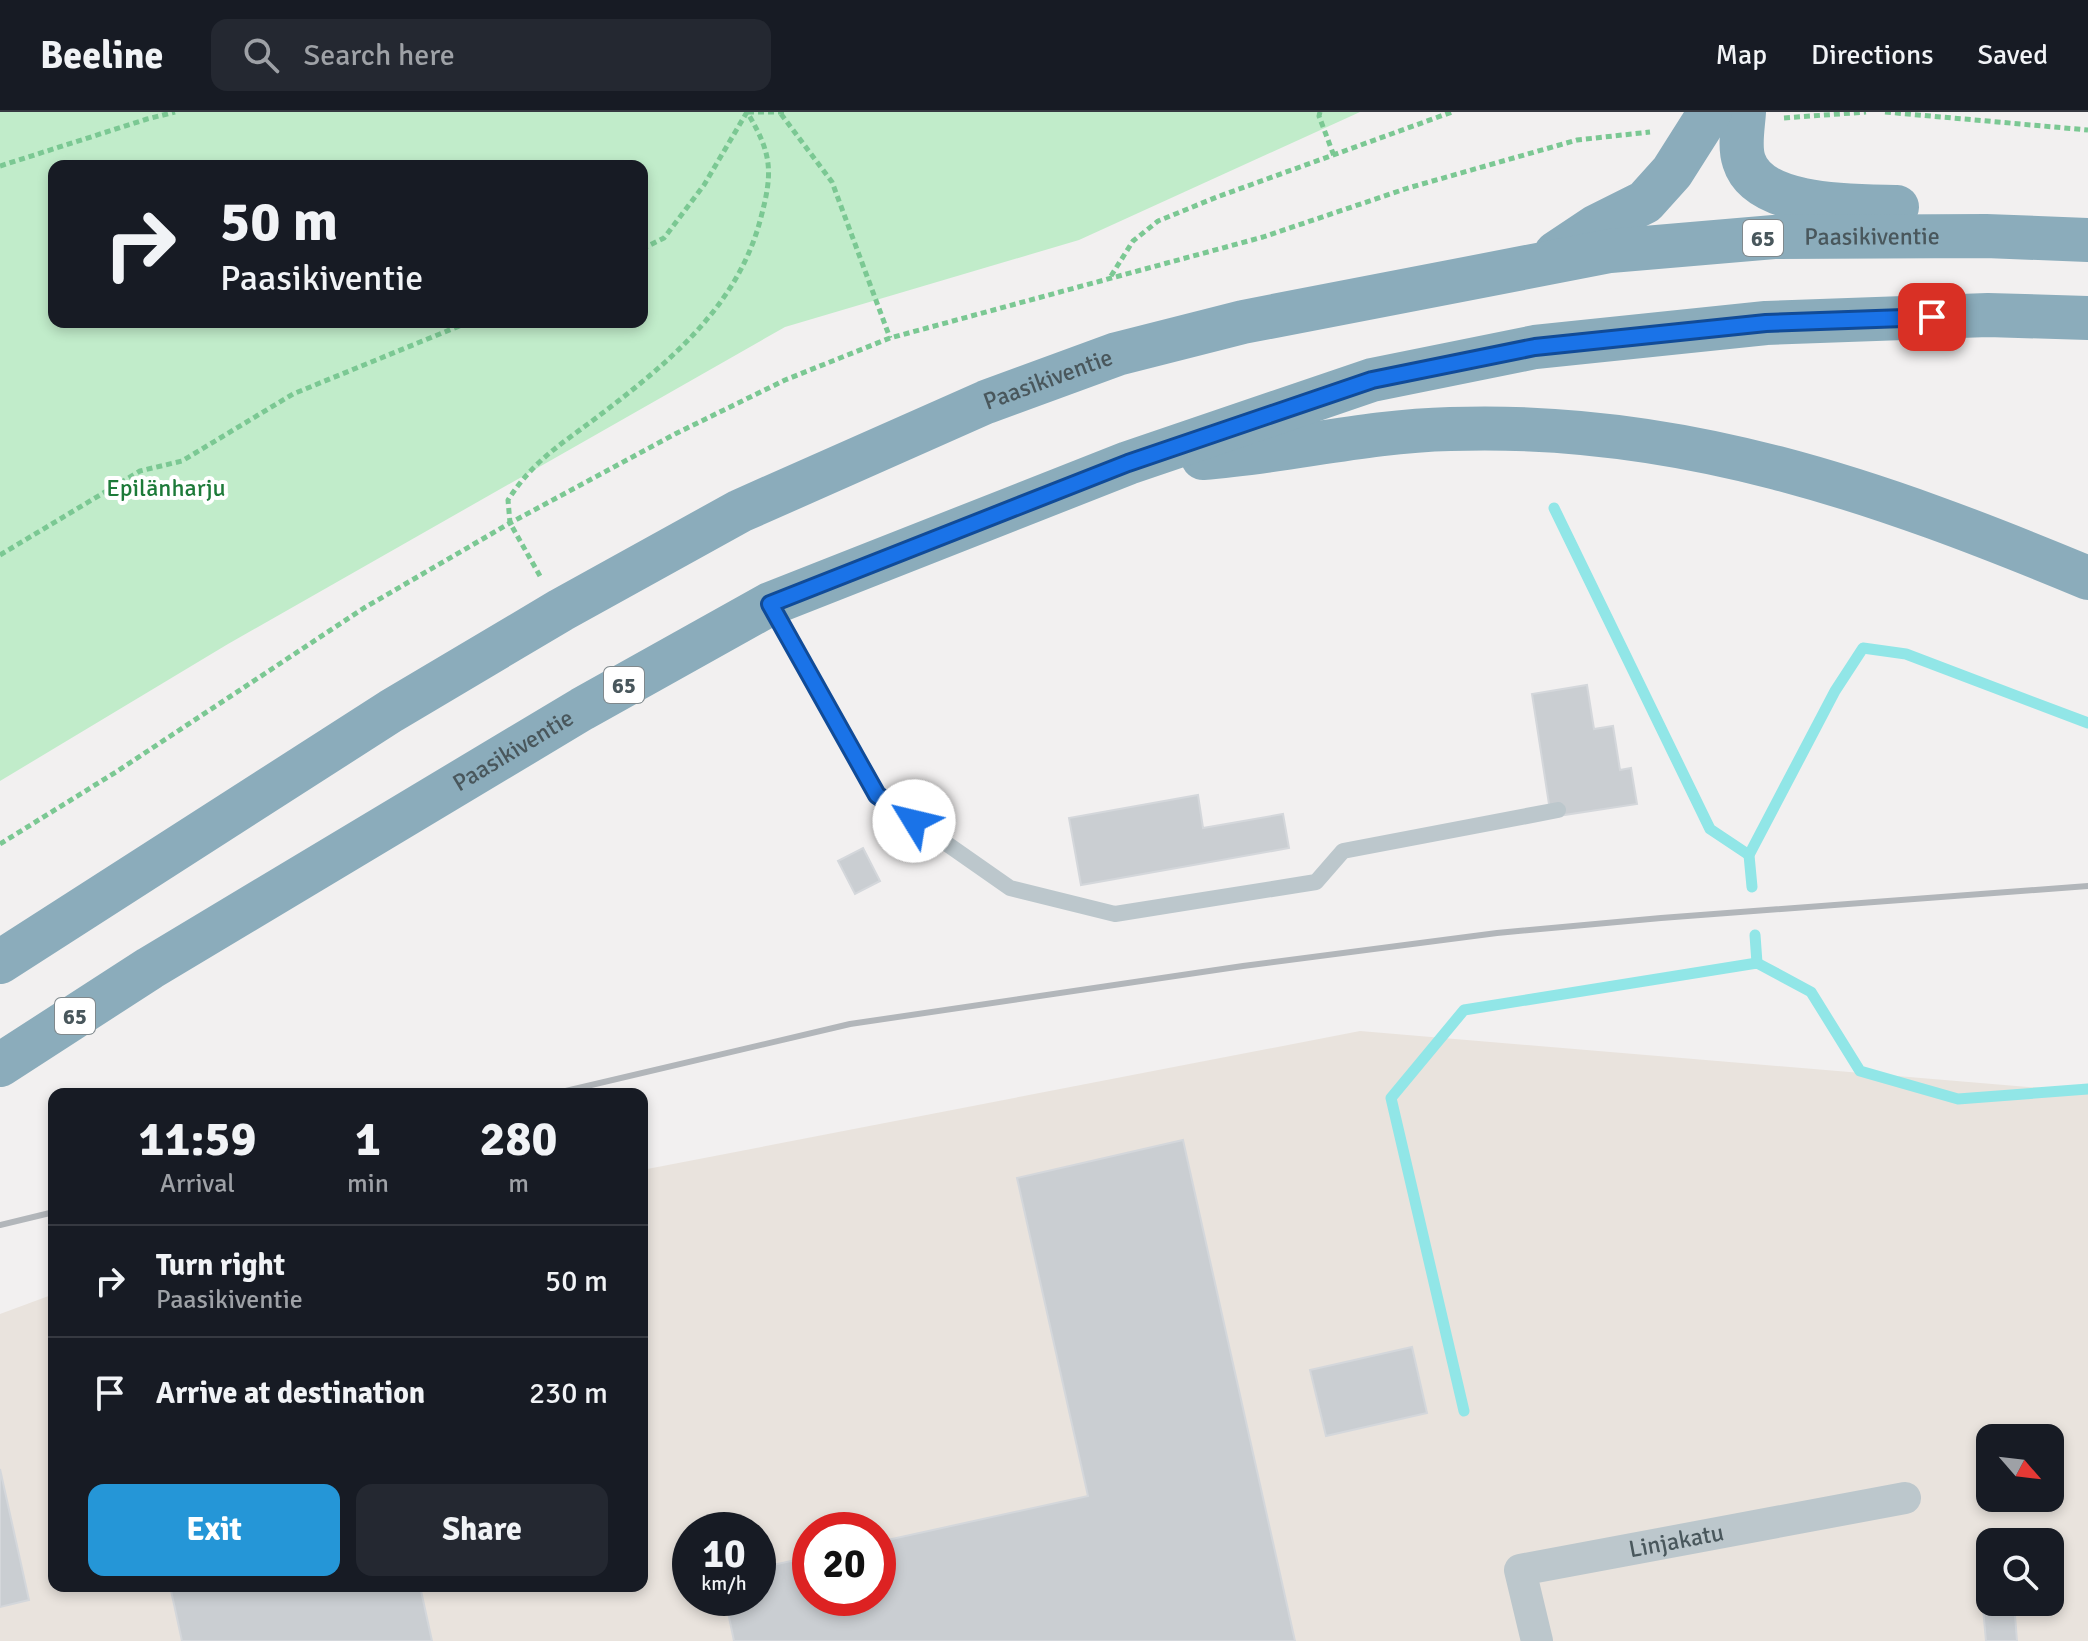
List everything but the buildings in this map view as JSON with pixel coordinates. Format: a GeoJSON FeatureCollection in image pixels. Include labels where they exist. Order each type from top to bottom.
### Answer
{"type":"FeatureCollection","features":[{"type":"Feature","properties":{"kind":"highway"},"geometry":{"type":"LineString","coordinates":[[1541,263],[1595,227],[1645,202],[1672,172],[1710,112]]}},
{"type":"Feature","properties":{"kind":"highway"},"geometry":{"type":"LineString","coordinates":[[1761,115],[1742,148],[1746,167],[1783,195],[1842,206],[1938,206],[1957,213],[1986,236]]}},
{"type":"Feature","properties":{"kind":"highway","name":"Paasikiventie"},"geometry":{"type":"LineString","coordinates":[[0,962],[391,711],[561,610],[740,511],[986,402],[1117,354],[1243,322],[1610,251],[1774,237],[1986,236],[2088,240]]}},
{"type":"Feature","properties":{"kind":"highway","name":"Paasikiventie"},"geometry":{"type":"LineString","coordinates":[[0,1065],[150,968],[568,717],[770,604],[1128,463],[1372,380],[1535,347],[1766,323],[1988,315],[2088,318]]}},
{"type":"Feature","properties":{"kind":"highway"},"geometry":{"type":"LineString","coordinates":[[1128,463],[1217,457],[1405,430],[1542,428],[1596,432],[1678,444],[1791,471],[1943,519],[2088,578]]}},
{"type":"Feature","properties":{"kind":"street","name":"Linjakatu"},"geometry":{"type":"LineString","coordinates":[[1537,1641],[1520,1570],[1905,1498]]}},
{"type":"Feature","properties":{"kind":"lane"},"geometry":{"type":"LineString","coordinates":[[770,604],[877,795],[1010,888],[1115,914],[1316,882],[1343,851],[1558,810]]}},
{"type":"Feature","properties":{"kind":"path"},"geometry":{"type":"LineString","coordinates":[[0,166],[175,112]]}},
{"type":"Feature","properties":{"kind":"path"},"geometry":{"type":"LineString","coordinates":[[747,112],[783,113],[832,182],[890,338]]}},
{"type":"Feature","properties":{"kind":"path"},"geometry":{"type":"LineString","coordinates":[[648,246],[664,238],[704,185],[747,112]]}},
{"type":"Feature","properties":{"kind":"path"},"geometry":{"type":"LineString","coordinates":[[561,610],[510,523],[508,500],[535,463],[655,373],[706,322],[733,287],[754,242],[765,202],[770,167],[765,141],[747,112]]}},
{"type":"Feature","properties":{"kind":"path"},"geometry":{"type":"LineString","coordinates":[[1110,278],[1133,241],[1158,221],[1452,112]]}},
{"type":"Feature","properties":{"kind":"path"},"geometry":{"type":"LineString","coordinates":[[1761,115],[1866,112]]}},
{"type":"Feature","properties":{"kind":"path"},"geometry":{"type":"LineString","coordinates":[[1885,112],[2088,130]]}},
{"type":"Feature","properties":{"kind":"path"},"geometry":{"type":"LineString","coordinates":[[1319,113],[1334,156]]}},
{"type":"Feature","properties":{"kind":"path"},"geometry":{"type":"LineString","coordinates":[[0,844],[116,772],[364,608],[510,523],[675,434],[785,380],[890,338],[1263,237],[1408,188],[1577,140],[1651,131]]}},
{"type":"Feature","properties":{"kind":"path"},"geometry":{"type":"LineString","coordinates":[[0,555],[140,471],[182,461],[293,394],[454,328]]}},
{"type":"Feature","properties":{"kind":"shaded area"},"geometry":{"type":"Polygon","coordinates":[[[1360,1031],[2088,1092],[2088,1641],[0,1641],[0,1314],[48,1296],[48,1592],[648,1592],[648,1169],[1360,1031]]]}},
{"type":"Feature","properties":{"kind":"green space","name":"Epilänharju"},"geometry":{"type":"Polygon","coordinates":[[[0,112],[1360,112],[1079,240],[785,327],[228,644],[0,781],[0,112]]]}},
{"type":"Feature","properties":{"kind":"waterway"},"geometry":{"type":"LineString","coordinates":[[1554,508],[1710,829],[1749,855]]}},
{"type":"Feature","properties":{"kind":"waterway"},"geometry":{"type":"LineString","coordinates":[[1752,887],[1749,855],[1835,691],[1863,648],[1906,654],[2088,723]]}},
{"type":"Feature","properties":{"kind":"waterway"},"geometry":{"type":"LineString","coordinates":[[1755,935],[1757,963]]}},
{"type":"Feature","properties":{"kind":"waterway"},"geometry":{"type":"LineString","coordinates":[[1464,1411],[1391,1098],[1464,1010],[1757,963],[1811,992],[1860,1071],[1958,1099],[2088,1089]]}},
{"type":"Feature","properties":{"kind":"railway"},"geometry":{"type":"LineString","coordinates":[[578,1088],[850,1024],[1243,966],[1497,933],[2088,886]]}},
{"type":"Feature","properties":{"kind":"railway"},"geometry":{"type":"LineString","coordinates":[[0,1225],[48,1213]]}},
{"type":"Feature","properties":{"kind":"route"},"geometry":{"type":"LineString","coordinates":[[914,821],[877,795],[770,604],[1128,463],[1372,380],[1535,347],[1766,323],[1932,317]]}}]}
